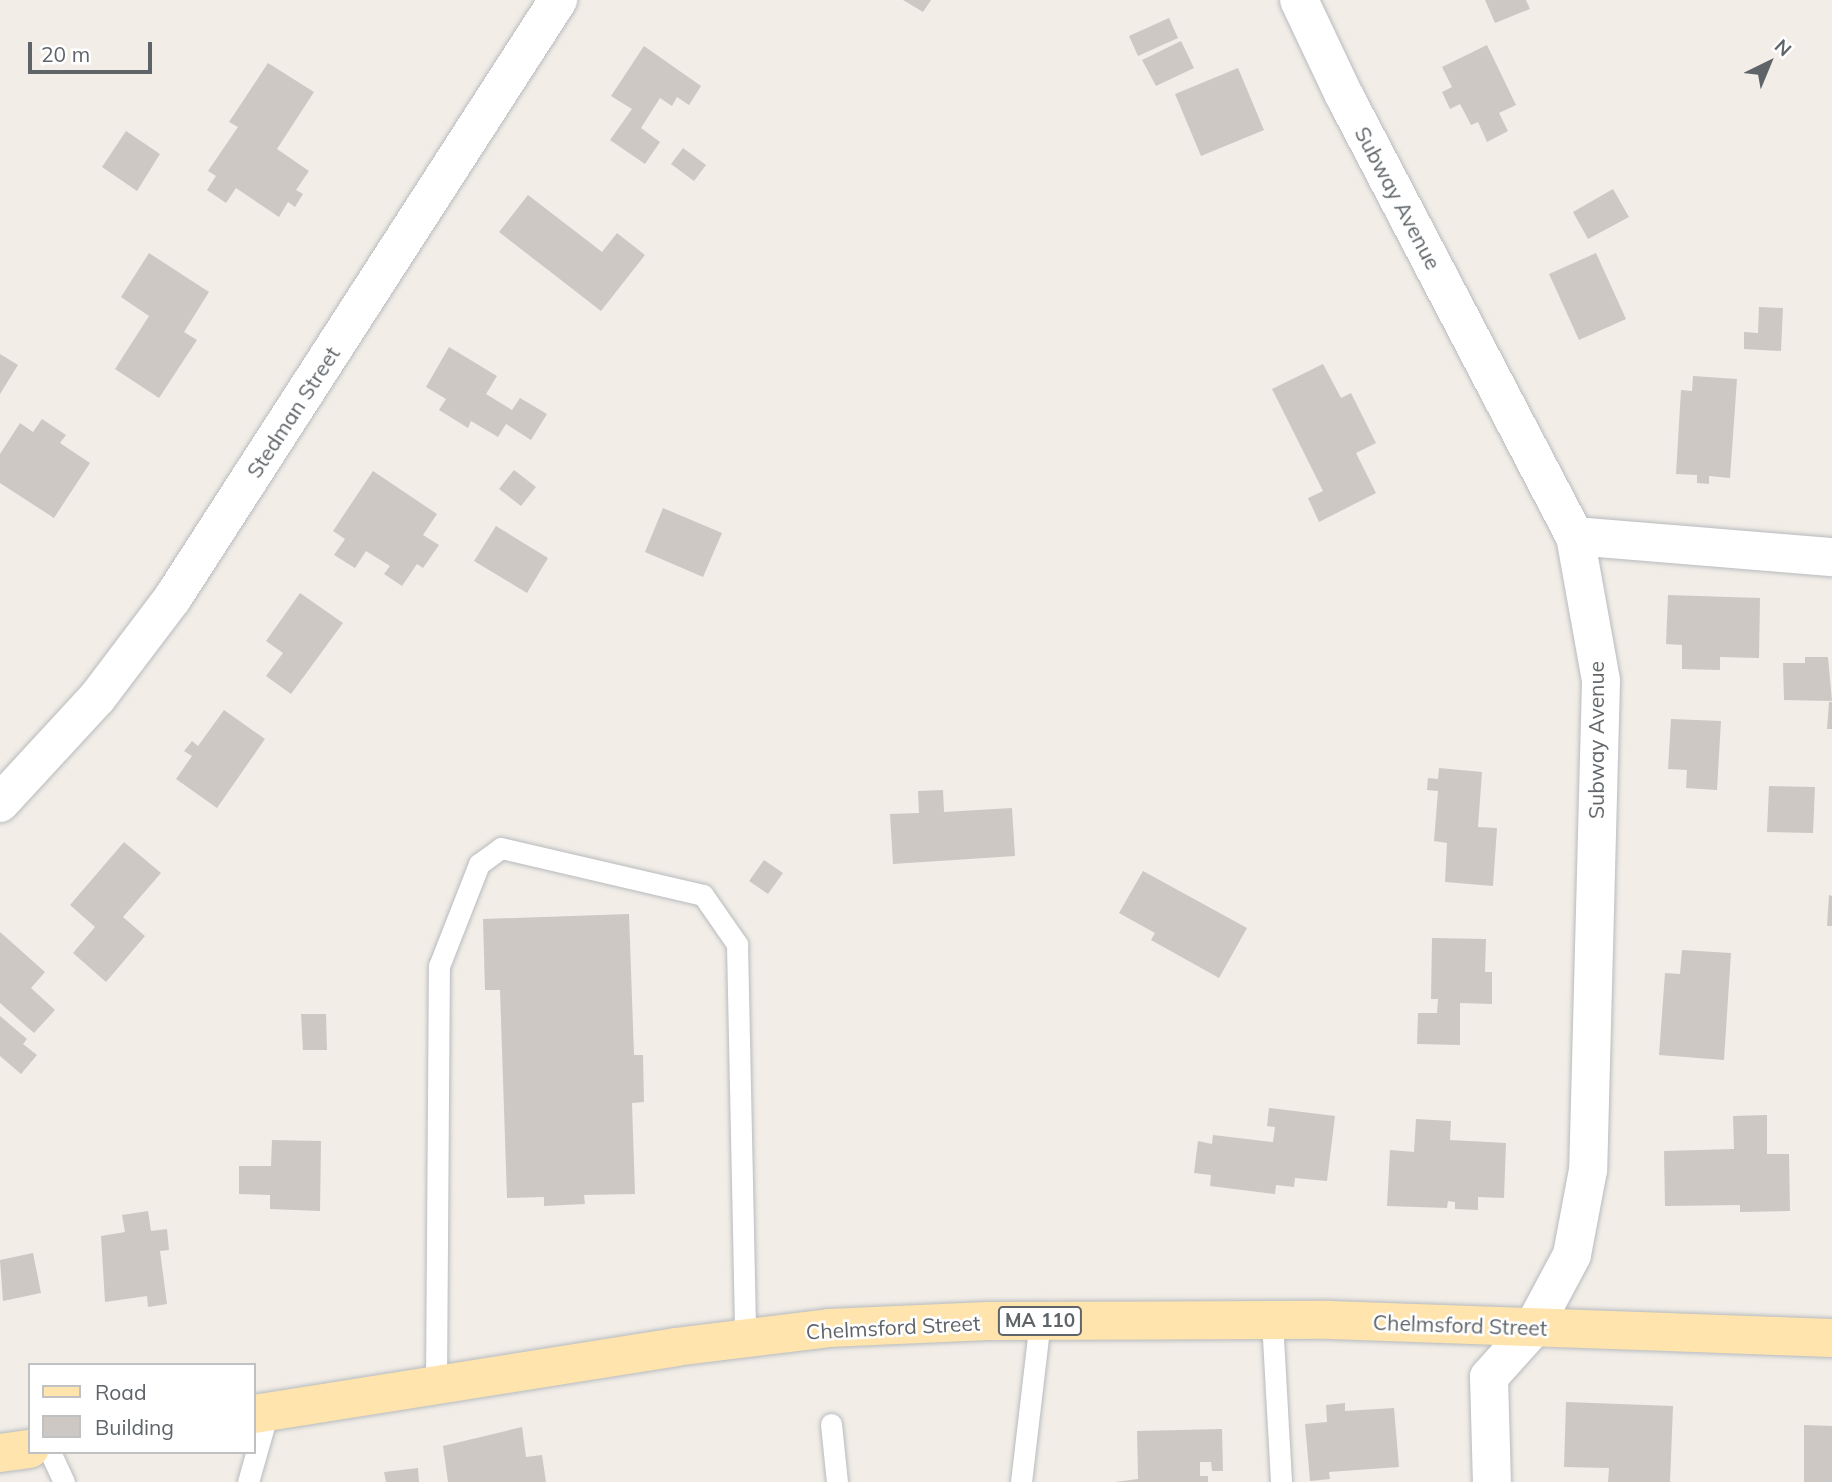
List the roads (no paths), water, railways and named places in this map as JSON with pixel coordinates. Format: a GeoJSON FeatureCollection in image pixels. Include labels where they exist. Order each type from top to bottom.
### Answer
{"type":"FeatureCollection","features":[{"type":"Feature","properties":{"kind":"main road","name":"Chelmsford Street"},"geometry":{"type":"LineString","coordinates":[[261,1413],[745,1338],[829,1328],[1040,1321],[1272,1320],[1832,1338]]}},
{"type":"Feature","properties":{"kind":"main road"},"geometry":{"type":"LineString","coordinates":[[0,1453],[28,1449]]}},
{"type":"Feature","properties":{"kind":"street","name":"Stedman Street"},"geometry":{"type":"LineString","coordinates":[[0,803],[97,698],[172,599],[558,0]]}},
{"type":"Feature","properties":{"kind":"street","name":"Subway Avenue"},"geometry":{"type":"LineString","coordinates":[[1299,0],[1344,95],[1575,536],[1601,681],[1588,1170],[1572,1255],[1533,1328],[1489,1377],[1492,1482]]}},
{"type":"Feature","properties":{"kind":"street"},"geometry":{"type":"LineString","coordinates":[[1575,536],[1832,557]]}},
{"type":"Feature","properties":{"kind":"lane"},"geometry":{"type":"LineString","coordinates":[[436,1385],[439,966],[479,864],[501,848],[703,895],[737,944],[745,1338]]}},
{"type":"Feature","properties":{"kind":"lane"},"geometry":{"type":"LineString","coordinates":[[1272,1320],[1281,1482]]}},
{"type":"Feature","properties":{"kind":"lane"},"geometry":{"type":"LineString","coordinates":[[1021,1482],[1040,1321]]}},
{"type":"Feature","properties":{"kind":"lane"},"geometry":{"type":"LineString","coordinates":[[256,1440],[261,1413]]}},
{"type":"Feature","properties":{"kind":"lane"},"geometry":{"type":"LineString","coordinates":[[831,1424],[837,1482]]}},
{"type":"Feature","properties":{"kind":"lane"},"geometry":{"type":"LineString","coordinates":[[51,1454],[64,1482]]}},
{"type":"Feature","properties":{"kind":"lane"},"geometry":{"type":"LineString","coordinates":[[248,1482],[253,1454]]}}]}
